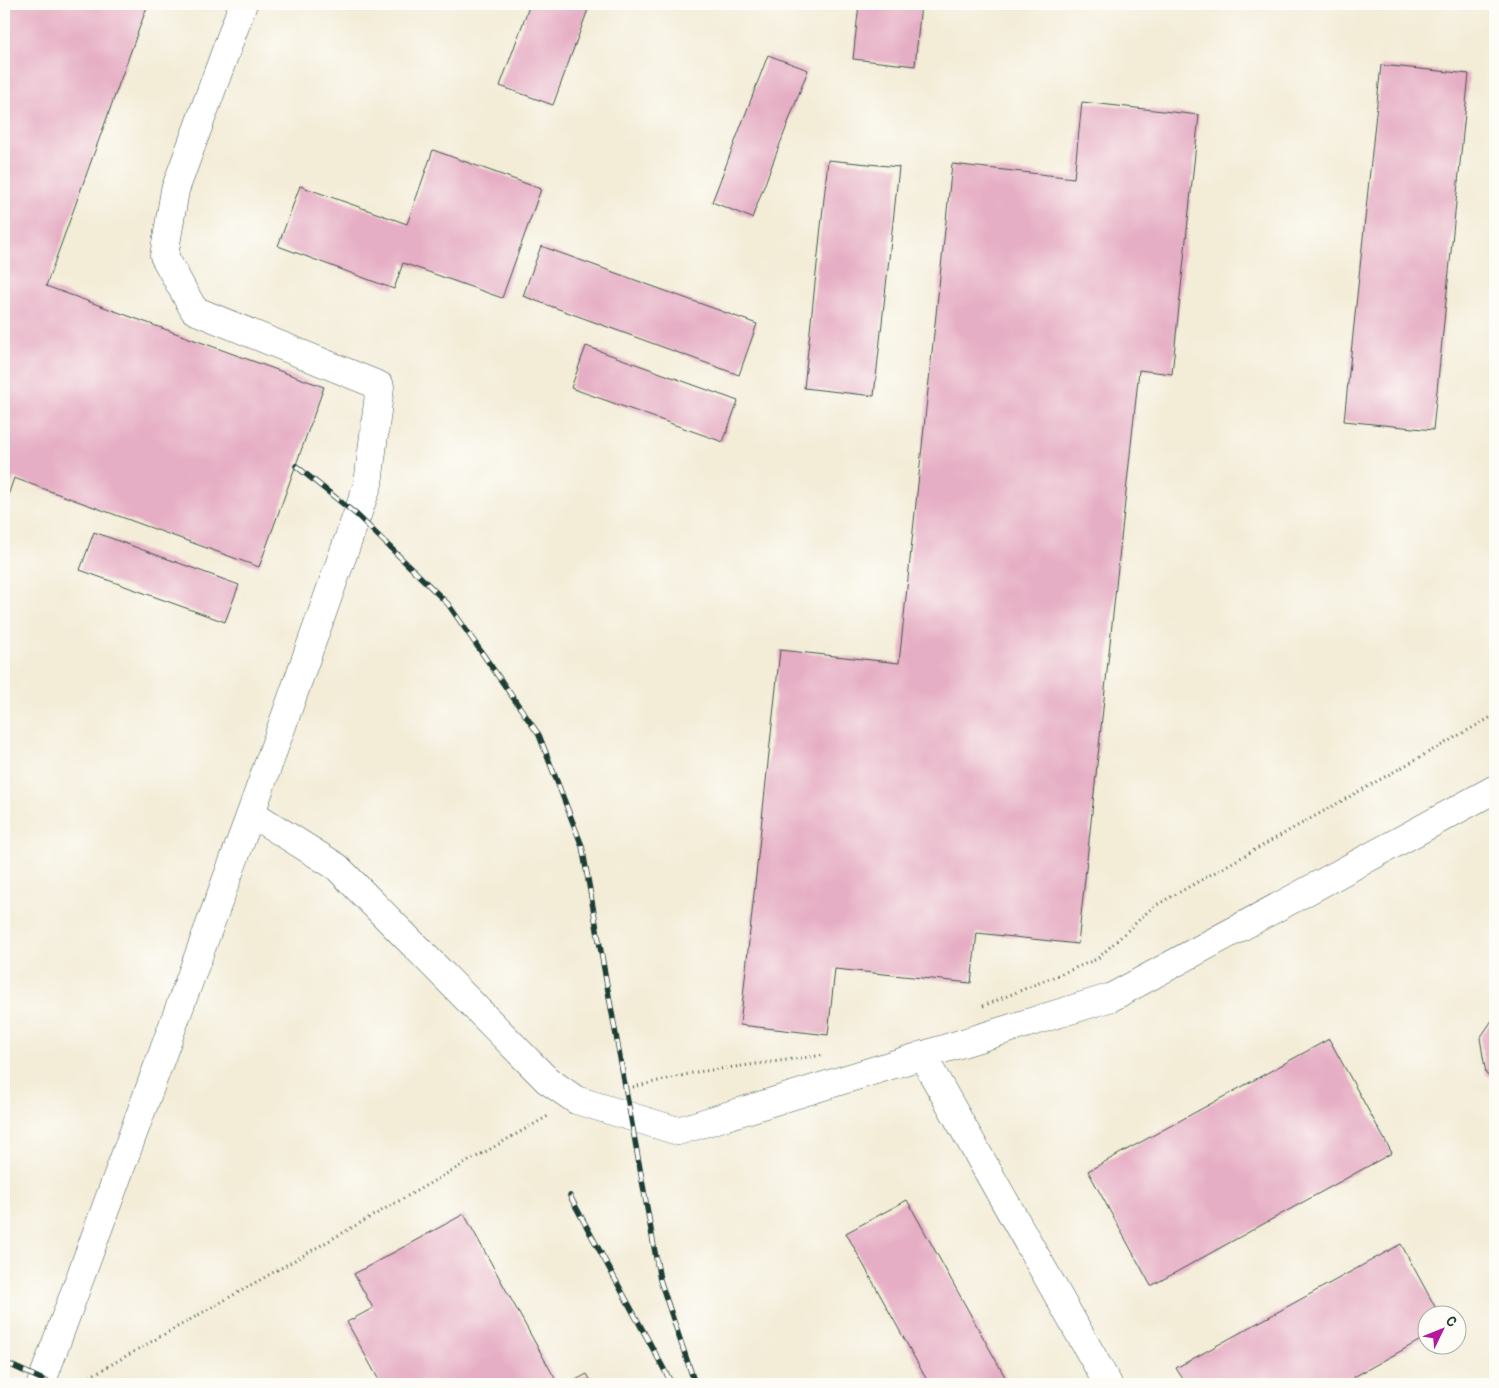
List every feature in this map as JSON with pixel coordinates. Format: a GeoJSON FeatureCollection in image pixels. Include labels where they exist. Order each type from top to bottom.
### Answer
{"type":"FeatureCollection","features":[{"type":"Feature","properties":{"kind":"street"},"geometry":{"type":"LineString","coordinates":[[41,1384],[251,813],[368,484],[380,386],[194,310],[164,256],[175,190],[243,4]]}},
{"type":"Feature","properties":{"kind":"street"},"geometry":{"type":"LineString","coordinates":[[251,813],[337,867],[547,1080],[576,1100],[678,1131],[1112,997],[1495,789]]}},
{"type":"Feature","properties":{"kind":"street"},"geometry":{"type":"LineString","coordinates":[[922,1055],[1108,1384]]}},
{"type":"Feature","properties":{"kind":"path"},"geometry":{"type":"LineString","coordinates":[[982,1006],[1097,959],[1153,907],[1495,715]]}},
{"type":"Feature","properties":{"kind":"path"},"geometry":{"type":"LineString","coordinates":[[625,1089],[697,1072],[824,1054]]}},
{"type":"Feature","properties":{"kind":"path"},"geometry":{"type":"LineString","coordinates":[[76,1384],[576,1100]]}},
{"type":"Feature","properties":{"kind":"building"},"geometry":{"type":"Polygon","coordinates":[[[4,4],[148,4],[46,286],[324,387],[259,567],[14,478],[4,507],[4,4]]]}},
{"type":"Feature","properties":{"kind":"building"},"geometry":{"type":"Polygon","coordinates":[[[530,4],[590,4],[553,105],[500,86],[530,4]]]}},
{"type":"Feature","properties":{"kind":"building"},"geometry":{"type":"Polygon","coordinates":[[[859,4],[921,4],[915,66],[853,59],[859,4]]]}},
{"type":"Feature","properties":{"kind":"building"},"geometry":{"type":"Polygon","coordinates":[[[768,55],[808,70],[752,218],[712,202],[768,55]]]}},
{"type":"Feature","properties":{"kind":"building"},"geometry":{"type":"Polygon","coordinates":[[[1381,65],[1469,74],[1433,430],[1344,421],[1381,65]]]}},
{"type":"Feature","properties":{"kind":"building"},"geometry":{"type":"Polygon","coordinates":[[[1082,102],[1199,115],[1172,374],[1139,370],[1078,944],[977,933],[971,983],[835,969],[828,1035],[740,1025],[780,650],[899,663],[952,164],[1074,178],[1082,102]]]}},
{"type":"Feature","properties":{"kind":"building"},"geometry":{"type":"Polygon","coordinates":[[[433,150],[541,189],[502,298],[403,263],[394,289],[278,246],[300,186],[407,224],[433,150]]]}},
{"type":"Feature","properties":{"kind":"building"},"geometry":{"type":"Polygon","coordinates":[[[828,160],[899,167],[874,396],[804,388],[828,160]]]}},
{"type":"Feature","properties":{"kind":"building"},"geometry":{"type":"Polygon","coordinates":[[[541,246],[757,324],[739,375],[523,296],[541,246]]]}},
{"type":"Feature","properties":{"kind":"building"},"geometry":{"type":"Polygon","coordinates":[[[586,346],[738,401],[723,442],[571,388],[586,346]]]}},
{"type":"Feature","properties":{"kind":"building"},"geometry":{"type":"Polygon","coordinates":[[[94,532],[239,585],[225,622],[80,570],[94,532]]]}},
{"type":"Feature","properties":{"kind":"building"},"geometry":{"type":"Polygon","coordinates":[[[1495,1016],[1495,1080],[1486,1074],[1480,1038],[1495,1016]]]}},
{"type":"Feature","properties":{"kind":"building"},"geometry":{"type":"Polygon","coordinates":[[[1329,1039],[1392,1153],[1151,1286],[1088,1171],[1329,1039]]]}},
{"type":"Feature","properties":{"kind":"building"},"geometry":{"type":"Polygon","coordinates":[[[907,1200],[1009,1384],[929,1384],[846,1233],[907,1200]]]}},
{"type":"Feature","properties":{"kind":"building"},"geometry":{"type":"Polygon","coordinates":[[[464,1214],[558,1384],[381,1384],[347,1322],[373,1308],[354,1274],[464,1214]]]}},
{"type":"Feature","properties":{"kind":"building"},"geometry":{"type":"Polygon","coordinates":[[[1401,1244],[1435,1306],[1416,1306],[1416,1343],[1354,1377],[1358,1384],[1186,1384],[1176,1368],[1401,1244]]]}},
{"type":"Feature","properties":{"kind":"building"},"geometry":{"type":"Polygon","coordinates":[[[587,1374],[593,1384],[568,1384],[587,1374]]]}},
{"type":"Feature","properties":{"kind":"railway"},"geometry":{"type":"LineString","coordinates":[[296,466],[357,515],[448,604],[539,735],[582,846],[660,1280],[695,1384]]}},
{"type":"Feature","properties":{"kind":"railway"},"geometry":{"type":"LineString","coordinates":[[570,1196],[672,1384]]}},
{"type":"Feature","properties":{"kind":"railway"},"geometry":{"type":"LineString","coordinates":[[4,1362],[52,1384]]}}]}
